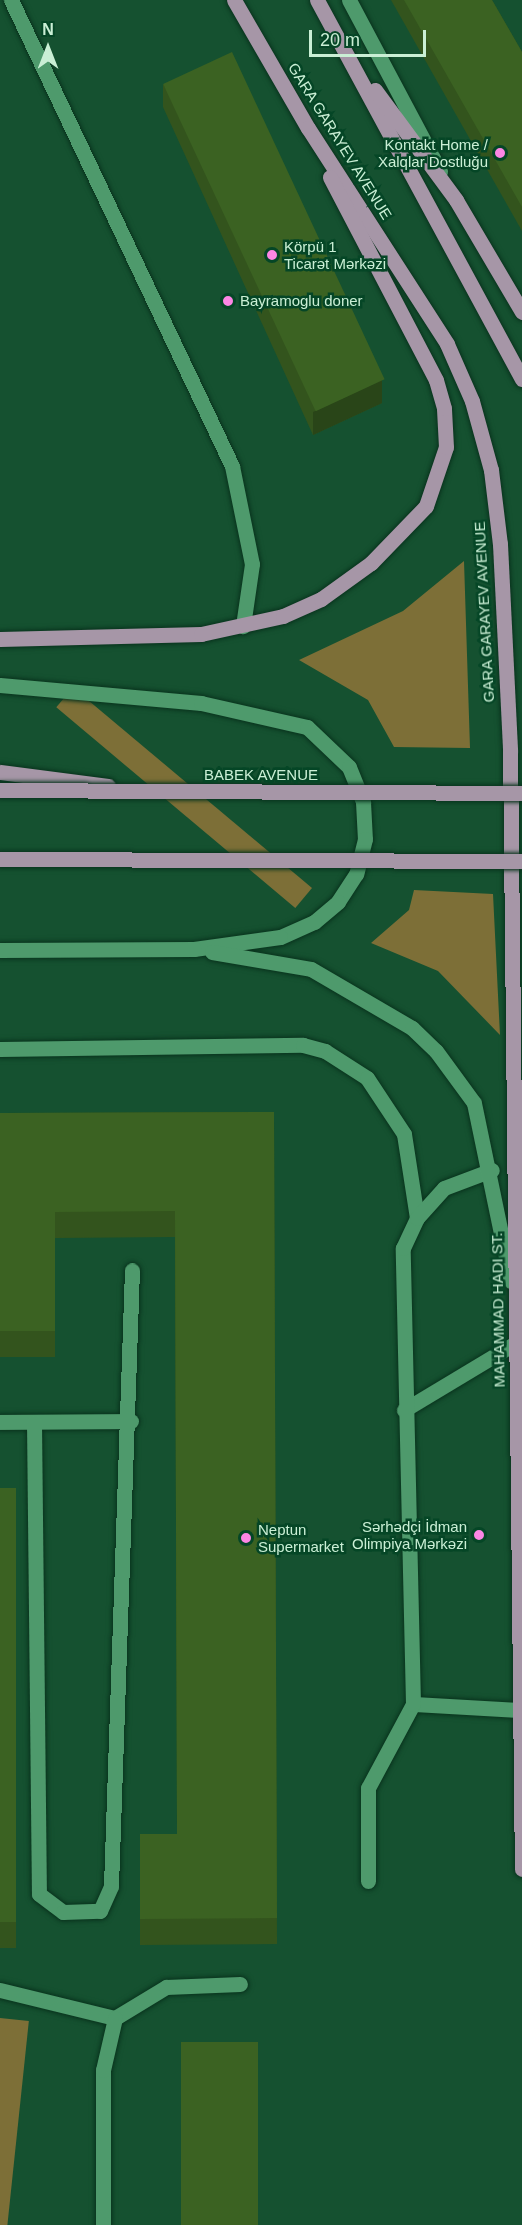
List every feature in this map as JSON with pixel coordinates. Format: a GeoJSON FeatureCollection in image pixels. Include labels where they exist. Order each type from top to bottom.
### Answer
{"type":"FeatureCollection","features":[{"type":"Feature","properties":{"kind":"main road"},"geometry":{"type":"LineString","coordinates":[[11,0],[232,466],[252,564],[243,626]]}},
{"type":"Feature","properties":{"kind":"main road","name":"GARA GARAYEV AVENUE"},"geometry":{"type":"LineString","coordinates":[[234,0],[308,128],[447,344],[472,401],[491,470],[501,544],[510,750]]}},
{"type":"Feature","properties":{"kind":"main road"},"geometry":{"type":"LineString","coordinates":[[317,0],[522,379]]}},
{"type":"Feature","properties":{"kind":"main road"},"geometry":{"type":"LineString","coordinates":[[349,0],[456,200],[522,312]]}},
{"type":"Feature","properties":{"kind":"main road"},"geometry":{"type":"LineString","coordinates":[[338,39],[456,200]]}},
{"type":"Feature","properties":{"kind":"main road"},"geometry":{"type":"LineString","coordinates":[[0,639],[201,634],[243,626],[321,599],[371,563],[426,507],[446,447],[436,380],[357,235],[308,128]]}},
{"type":"Feature","properties":{"kind":"main road"},"geometry":{"type":"LineString","coordinates":[[0,685],[267,714],[307,727],[349,767],[363,802],[365,839],[356,874],[338,902],[314,922],[280,938],[194,949],[0,950]]}},
{"type":"Feature","properties":{"kind":"main road","name":"MAHAMMAD HADI ST."},"geometry":{"type":"LineString","coordinates":[[510,750],[522,1869]]}},
{"type":"Feature","properties":{"kind":"main road"},"geometry":{"type":"LineString","coordinates":[[0,772],[161,792]]}},
{"type":"Feature","properties":{"kind":"main road","name":"BABEK AVENUE"},"geometry":{"type":"LineString","coordinates":[[0,790],[522,793]]}},
{"type":"Feature","properties":{"kind":"main road"},"geometry":{"type":"LineString","coordinates":[[0,859],[522,861]]}},
{"type":"Feature","properties":{"kind":"main road"},"geometry":{"type":"LineString","coordinates":[[194,949],[311,969],[412,1028],[458,1076],[474,1103],[492,1170],[516,1315]]}},
{"type":"Feature","properties":{"kind":"main road"},"geometry":{"type":"LineString","coordinates":[[0,1049],[303,1045],[325,1051],[367,1078],[404,1134],[417,1218]]}},
{"type":"Feature","properties":{"kind":"main road"},"geometry":{"type":"LineString","coordinates":[[368,1881],[368,1788],[413,1704],[400,1274],[403,1248],[417,1218],[444,1188],[492,1170]]}},
{"type":"Feature","properties":{"kind":"main road"},"geometry":{"type":"LineString","coordinates":[[34,1422],[39,1894],[63,1912],[100,1911],[111,1886],[131,1421],[132,1270]]}},
{"type":"Feature","properties":{"kind":"main road"},"geometry":{"type":"LineString","coordinates":[[404,1410],[517,1342]]}},
{"type":"Feature","properties":{"kind":"main road"},"geometry":{"type":"LineString","coordinates":[[0,1422],[131,1421]]}},
{"type":"Feature","properties":{"kind":"main road"},"geometry":{"type":"LineString","coordinates":[[413,1704],[520,1710]]}},
{"type":"Feature","properties":{"kind":"main road"},"geometry":{"type":"LineString","coordinates":[[0,1990],[115,2018],[166,1987],[240,1984]]}},
{"type":"Feature","properties":{"kind":"main road"},"geometry":{"type":"LineString","coordinates":[[103,2225],[103,2070],[115,2018]]}},
{"type":"Feature","properties":{"kind":"shaded area"},"geometry":{"type":"Polygon","coordinates":[[[464,561],[470,748],[394,747],[368,700],[299,660],[403,611],[464,561]]]}},
{"type":"Feature","properties":{"kind":"shaded area"},"geometry":{"type":"Polygon","coordinates":[[[73,687],[312,888],[295,908],[56,707],[73,687]]]}},
{"type":"Feature","properties":{"kind":"shaded area"},"geometry":{"type":"Polygon","coordinates":[[[414,890],[493,894],[500,1035],[438,971],[371,943],[409,910],[414,890]]]}},
{"type":"Feature","properties":{"kind":"shaded area"},"geometry":{"type":"Polygon","coordinates":[[[0,2018],[29,2021],[7,2225],[0,2225],[0,2018]]]}},
{"type":"Feature","properties":{"kind":"building","name":"Kontakt Home / Xalqlar Dostluğu"},"geometry":{"type":"Polygon","coordinates":[[[404,0],[492,0],[522,52],[522,207],[404,0]]]}},
{"type":"Feature","properties":{"kind":"building","name":"Körpü 1 Ticarət Mərkəzi"},"geometry":{"type":"Polygon","coordinates":[[[232,52],[385,379],[316,411],[163,84],[232,52]]]}},
{"type":"Feature","properties":{"kind":"building"},"geometry":{"type":"Polygon","coordinates":[[[274,1112],[277,1918],[140,1919],[140,1834],[177,1834],[175,1211],[55,1212],[55,1331],[0,1331],[0,1113],[274,1112]]]}},
{"type":"Feature","properties":{"kind":"building"},"geometry":{"type":"Polygon","coordinates":[[[0,1488],[16,1488],[16,1922],[0,1922],[0,1488]]]}},
{"type":"Feature","properties":{"kind":"building"},"geometry":{"type":"Polygon","coordinates":[[[181,2042],[258,2042],[258,2225],[181,2225],[181,2042]]]}},
{"type":"Feature","properties":{"kind":"place","name":"Kontakt Home / Xalqlar Dostluğu"},"geometry":{"type":"Point","coordinates":[500,153]}},
{"type":"Feature","properties":{"kind":"place","name":"Körpü 1 Ticarət Mərkəzi"},"geometry":{"type":"Point","coordinates":[272,255]}},
{"type":"Feature","properties":{"kind":"place","name":"Bayramoglu doner"},"geometry":{"type":"Point","coordinates":[228,301]}},
{"type":"Feature","properties":{"kind":"place","name":"Sərhədçi İdman Olimpiya Mərkəzi"},"geometry":{"type":"Point","coordinates":[479,1535]}},
{"type":"Feature","properties":{"kind":"place","name":"Neptun Supermarket"},"geometry":{"type":"Point","coordinates":[246,1538]}}]}
